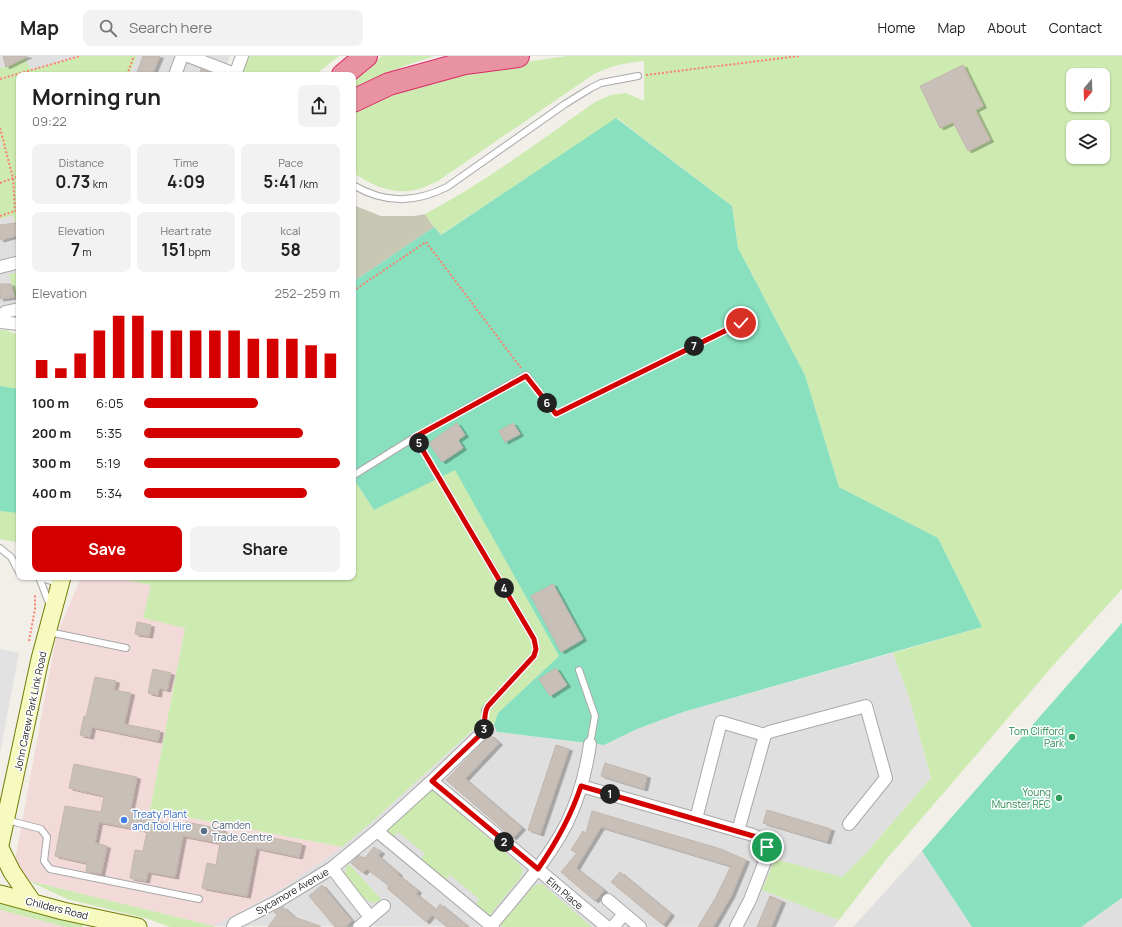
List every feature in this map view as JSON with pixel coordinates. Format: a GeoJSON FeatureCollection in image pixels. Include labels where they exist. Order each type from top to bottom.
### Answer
{"type":"FeatureCollection","features":[{"type":"Feature","properties":{"kind":"highway"},"geometry":{"type":"LineString","coordinates":[[347,72],[366,56]]}},
{"type":"Feature","properties":{"kind":"highway"},"geometry":{"type":"LineString","coordinates":[[356,100],[389,84],[465,63],[518,56]]}},
{"type":"Feature","properties":{"kind":"main road","name":"John Carew Park Link Road"},"geometry":{"type":"LineString","coordinates":[[0,846],[40,658],[61,581]]}},
{"type":"Feature","properties":{"kind":"main road"},"geometry":{"type":"LineString","coordinates":[[0,846],[12,872],[33,903]]}},
{"type":"Feature","properties":{"kind":"main road","name":"Childers Road"},"geometry":{"type":"LineString","coordinates":[[0,894],[100,923],[138,927]]}},
{"type":"Feature","properties":{"kind":"street"},"geometry":{"type":"LineString","coordinates":[[176,72],[182,56]]}},
{"type":"Feature","properties":{"kind":"street"},"geometry":{"type":"LineString","coordinates":[[188,56],[228,72]]}},
{"type":"Feature","properties":{"kind":"street"},"geometry":{"type":"LineString","coordinates":[[236,72],[242,56]]}},
{"type":"Feature","properties":{"kind":"street"},"geometry":{"type":"LineString","coordinates":[[0,267],[16,263]]}},
{"type":"Feature","properties":{"kind":"street"},"geometry":{"type":"LineString","coordinates":[[2,317],[16,310]]}},
{"type":"Feature","properties":{"kind":"street"},"geometry":{"type":"LineString","coordinates":[[2,317],[16,323]]}},
{"type":"Feature","properties":{"kind":"street"},"geometry":{"type":"LineString","coordinates":[[738,831],[765,735],[769,732],[866,706],[886,778],[849,824]]}},
{"type":"Feature","properties":{"kind":"street"},"geometry":{"type":"LineString","coordinates":[[696,819],[721,722],[765,735]]}},
{"type":"Feature","properties":{"kind":"street","name":"Sycamore Avenue"},"geometry":{"type":"LineString","coordinates":[[233,927],[235,924],[278,901],[332,868],[377,831],[483,732]]}},
{"type":"Feature","properties":{"kind":"street"},"geometry":{"type":"LineString","coordinates":[[377,831],[491,926],[538,869],[567,823],[581,786],[590,744]]}},
{"type":"Feature","properties":{"kind":"street","name":"Elm Place"},"geometry":{"type":"LineString","coordinates":[[432,781],[607,927]]}},
{"type":"Feature","properties":{"kind":"street"},"geometry":{"type":"LineString","coordinates":[[581,786],[738,831],[763,840],[768,851],[750,900],[736,927]]}},
{"type":"Feature","properties":{"kind":"street"},"geometry":{"type":"LineString","coordinates":[[332,868],[370,917]]}},
{"type":"Feature","properties":{"kind":"street"},"geometry":{"type":"LineString","coordinates":[[608,900],[640,927]]}},
{"type":"Feature","properties":{"kind":"street"},"geometry":{"type":"LineString","coordinates":[[359,927],[384,906]]}},
{"type":"Feature","properties":{"kind":"street"},"geometry":{"type":"LineString","coordinates":[[613,927],[624,914]]}},
{"type":"Feature","properties":{"kind":"lane"},"geometry":{"type":"LineString","coordinates":[[356,186],[391,200],[421,198],[435,193],[447,187],[565,104],[602,82],[638,76]]}},
{"type":"Feature","properties":{"kind":"lane"},"geometry":{"type":"LineString","coordinates":[[356,474],[415,437],[526,376],[556,414],[741,323]]}},
{"type":"Feature","properties":{"kind":"lane"},"geometry":{"type":"LineString","coordinates":[[415,437],[534,639],[536,649],[534,656],[485,710],[485,728],[483,732]]}},
{"type":"Feature","properties":{"kind":"lane"},"geometry":{"type":"LineString","coordinates":[[0,548],[11,557],[16,566]]}},
{"type":"Feature","properties":{"kind":"lane"},"geometry":{"type":"LineString","coordinates":[[40,580],[53,613]]}},
{"type":"Feature","properties":{"kind":"lane"},"geometry":{"type":"LineString","coordinates":[[48,632],[126,648]]}},
{"type":"Feature","properties":{"kind":"lane"},"geometry":{"type":"LineString","coordinates":[[579,670],[595,716],[590,744]]}},
{"type":"Feature","properties":{"kind":"lane"},"geometry":{"type":"LineString","coordinates":[[6,820],[40,829],[47,837],[44,861],[50,869],[199,899]]}},
{"type":"Feature","properties":{"kind":"path"},"geometry":{"type":"LineString","coordinates":[[24,72],[80,56]]}},
{"type":"Feature","properties":{"kind":"path"},"geometry":{"type":"LineString","coordinates":[[128,72],[134,56]]}},
{"type":"Feature","properties":{"kind":"path"},"geometry":{"type":"LineString","coordinates":[[638,76],[799,56]]}},
{"type":"Feature","properties":{"kind":"path"},"geometry":{"type":"LineString","coordinates":[[0,79],[16,74]]}},
{"type":"Feature","properties":{"kind":"path"},"geometry":{"type":"LineString","coordinates":[[0,128],[13,178],[15,211],[0,216]]}},
{"type":"Feature","properties":{"kind":"path"},"geometry":{"type":"LineString","coordinates":[[0,183],[16,177]]}},
{"type":"Feature","properties":{"kind":"path"},"geometry":{"type":"LineString","coordinates":[[356,289],[426,242],[526,376]]}},
{"type":"Feature","properties":{"kind":"shaded area"},"geometry":{"type":"Polygon","coordinates":[[[0,56],[230,56],[224,72],[16,72],[16,303],[0,306],[0,56]]]}},
{"type":"Feature","properties":{"kind":"shaded area"},"geometry":{"type":"Polygon","coordinates":[[[356,206],[381,216],[415,216],[425,214],[434,227],[356,280],[356,206]]]}},
{"type":"Feature","properties":{"kind":"shaded area"},"geometry":{"type":"Polygon","coordinates":[[[80,580],[126,580],[151,585],[185,628],[150,810],[342,847],[280,890],[214,926],[29,881],[14,866],[56,637],[80,580]]]}},
{"type":"Feature","properties":{"kind":"shaded area"},"geometry":{"type":"Polygon","coordinates":[[[0,649],[19,653],[0,753],[0,649]]]}},
{"type":"Feature","properties":{"kind":"shaded area"},"geometry":{"type":"Polygon","coordinates":[[[893,653],[909,697],[931,778],[867,852],[842,878],[775,859],[763,890],[839,920],[833,927],[214,926],[280,890],[342,847],[374,820],[475,728],[488,720],[494,725],[497,732],[604,745],[637,729],[683,712],[893,653]]]}},
{"type":"Feature","properties":{"kind":"shaded area"},"geometry":{"type":"Polygon","coordinates":[[[922,851],[972,927],[853,927],[922,851]]]}},
{"type":"Feature","properties":{"kind":"shaded area"},"geometry":{"type":"Polygon","coordinates":[[[1122,898],[1122,927],[1081,927],[1122,898]]]}},
{"type":"Feature","properties":{"kind":"shaded area"},"geometry":{"type":"Polygon","coordinates":[[[0,910],[66,927],[0,927],[0,910]]]}},
{"type":"Feature","properties":{"kind":"green space"},"geometry":{"type":"Polygon","coordinates":[[[80,56],[137,56],[130,72],[16,72],[16,224],[13,215],[0,219],[0,147],[2,146],[0,140],[0,68],[6,67],[25,57],[30,70],[80,56]]]}},
{"type":"Feature","properties":{"kind":"green space"},"geometry":{"type":"Polygon","coordinates":[[[248,56],[339,56],[319,72],[241,72],[248,56]]]}},
{"type":"Feature","properties":{"kind":"green space"},"geometry":{"type":"Polygon","coordinates":[[[382,56],[435,56],[407,65],[356,87],[356,76],[382,56]]]}},
{"type":"Feature","properties":{"kind":"green space"},"geometry":{"type":"Polygon","coordinates":[[[567,56],[1122,56],[1122,589],[1057,661],[885,861],[839,920],[762,890],[775,859],[842,877],[867,852],[931,778],[909,697],[893,653],[982,627],[938,538],[839,487],[805,375],[738,248],[732,206],[617,118],[440,235],[425,214],[491,175],[595,102],[611,95],[626,93],[644,101],[644,61],[617,66],[591,76],[438,181],[423,188],[406,191],[390,190],[374,185],[356,174],[356,107],[457,72],[567,56]]]}},
{"type":"Feature","properties":{"kind":"green space"},"geometry":{"type":"Polygon","coordinates":[[[616,118],[732,206],[738,248],[805,375],[839,487],[938,538],[982,627],[683,712],[637,729],[604,745],[497,732],[494,725],[498,713],[559,656],[455,470],[374,510],[356,483],[356,280],[434,227],[441,235],[616,118]]]}},
{"type":"Feature","properties":{"kind":"green space"},"geometry":{"type":"Polygon","coordinates":[[[16,273],[16,300],[9,274],[16,273]]]}},
{"type":"Feature","properties":{"kind":"green space"},"geometry":{"type":"Polygon","coordinates":[[[0,330],[5,330],[16,334],[16,542],[0,539],[0,330]]]}},
{"type":"Feature","properties":{"kind":"green space"},"geometry":{"type":"Polygon","coordinates":[[[0,386],[16,389],[16,513],[0,511],[0,386]]]}},
{"type":"Feature","properties":{"kind":"green space"},"geometry":{"type":"Polygon","coordinates":[[[455,469],[559,656],[498,713],[494,725],[487,720],[475,728],[374,820],[342,847],[150,810],[185,628],[143,618],[151,585],[126,580],[356,580],[356,483],[374,510],[455,469]]]}},
{"type":"Feature","properties":{"kind":"green space","name":"Young Munster RFC"},"geometry":{"type":"Polygon","coordinates":[[[1122,623],[1122,898],[1081,927],[972,927],[922,851],[1122,623]]]}},
{"type":"Feature","properties":{"kind":"green space"},"geometry":{"type":"Polygon","coordinates":[[[430,788],[520,865],[523,871],[520,878],[488,917],[474,906],[479,899],[450,875],[444,882],[419,861],[425,854],[398,832],[392,839],[385,831],[430,788]]]}},
{"type":"Feature","properties":{"kind":"green space"},"geometry":{"type":"Polygon","coordinates":[[[350,865],[382,900],[373,903],[362,897],[345,875],[346,866],[350,865]]]}},
{"type":"Feature","properties":{"kind":"green space"},"geometry":{"type":"Polygon","coordinates":[[[29,881],[215,927],[170,927],[148,919],[67,899],[29,881]]]}},
{"type":"Feature","properties":{"kind":"green space"},"geometry":{"type":"Polygon","coordinates":[[[538,884],[542,884],[592,927],[502,927],[501,924],[533,887],[538,884]]]}},
{"type":"Feature","properties":{"kind":"green space"},"geometry":{"type":"Polygon","coordinates":[[[0,902],[82,922],[83,927],[66,927],[0,910],[0,902]]]}},
{"type":"Feature","properties":{"kind":"building"},"geometry":{"type":"Polygon","coordinates":[[[3,56],[28,56],[6,67],[3,56]]]}},
{"type":"Feature","properties":{"kind":"building"},"geometry":{"type":"Polygon","coordinates":[[[143,56],[160,56],[153,72],[137,72],[143,56]]]}},
{"type":"Feature","properties":{"kind":"building"},"geometry":{"type":"Polygon","coordinates":[[[963,65],[983,106],[975,110],[990,140],[968,151],[953,122],[940,128],[920,86],[963,65]]]}},
{"type":"Feature","properties":{"kind":"building"},"geometry":{"type":"Polygon","coordinates":[[[201,69],[209,72],[200,72],[201,69]]]}},
{"type":"Feature","properties":{"kind":"building"},"geometry":{"type":"Polygon","coordinates":[[[16,223],[16,236],[0,240],[0,225],[16,223]]]}},
{"type":"Feature","properties":{"kind":"building"},"geometry":{"type":"Polygon","coordinates":[[[0,284],[11,284],[14,297],[0,299],[0,284]]]}},
{"type":"Feature","properties":{"kind":"building"},"geometry":{"type":"Polygon","coordinates":[[[457,423],[465,435],[458,440],[463,448],[442,462],[429,443],[457,423]]]}},
{"type":"Feature","properties":{"kind":"building"},"geometry":{"type":"Polygon","coordinates":[[[513,423],[520,434],[505,442],[499,431],[513,423]]]}},
{"type":"Feature","properties":{"kind":"building"},"geometry":{"type":"Polygon","coordinates":[[[553,584],[583,639],[561,652],[531,596],[553,584]]]}},
{"type":"Feature","properties":{"kind":"building"},"geometry":{"type":"Polygon","coordinates":[[[137,622],[151,625],[149,636],[135,634],[137,622]]]}},
{"type":"Feature","properties":{"kind":"building"},"geometry":{"type":"Polygon","coordinates":[[[556,668],[567,685],[550,696],[539,679],[556,668]]]}},
{"type":"Feature","properties":{"kind":"building"},"geometry":{"type":"Polygon","coordinates":[[[153,669],[171,673],[167,690],[159,688],[158,695],[148,693],[153,669]]]}},
{"type":"Feature","properties":{"kind":"building"},"geometry":{"type":"Polygon","coordinates":[[[95,677],[116,681],[114,690],[131,693],[124,724],[160,731],[158,741],[92,727],[90,737],[80,735],[84,716],[86,717],[95,677]]]}},
{"type":"Feature","properties":{"kind":"building"},"geometry":{"type":"Polygon","coordinates":[[[490,735],[499,743],[465,779],[522,828],[513,838],[446,780],[490,735]]]}},
{"type":"Feature","properties":{"kind":"building"},"geometry":{"type":"Polygon","coordinates":[[[556,745],[569,749],[540,834],[528,830],[556,745]]]}},
{"type":"Feature","properties":{"kind":"building"},"geometry":{"type":"Polygon","coordinates":[[[605,763],[647,776],[644,789],[601,776],[605,763]]]}},
{"type":"Feature","properties":{"kind":"building"},"geometry":{"type":"Polygon","coordinates":[[[74,764],[137,777],[130,812],[150,816],[149,820],[185,826],[186,822],[222,829],[222,832],[262,840],[263,836],[302,844],[299,857],[256,848],[247,896],[202,888],[207,863],[216,865],[220,843],[183,836],[175,877],[148,872],[146,881],[130,878],[135,850],[143,851],[147,831],[99,822],[95,843],[107,846],[101,874],[86,871],[87,863],[55,856],[65,806],[101,812],[104,796],[69,788],[74,764]]]}},
{"type":"Feature","properties":{"kind":"building"},"geometry":{"type":"Polygon","coordinates":[[[767,810],[831,829],[827,842],[763,823],[767,810]]]}},
{"type":"Feature","properties":{"kind":"building"},"geometry":{"type":"Polygon","coordinates":[[[592,811],[721,849],[746,860],[731,896],[713,927],[698,927],[716,897],[731,866],[601,827],[576,868],[604,890],[595,901],[561,872],[577,853],[571,850],[583,831],[586,833],[592,811]]]}},
{"type":"Feature","properties":{"kind":"building"},"geometry":{"type":"Polygon","coordinates":[[[374,847],[381,852],[378,856],[418,891],[416,894],[436,910],[440,904],[468,927],[447,927],[432,915],[426,922],[387,888],[389,886],[367,869],[363,873],[351,863],[359,855],[364,859],[374,847]]]}},
{"type":"Feature","properties":{"kind":"building"},"geometry":{"type":"Polygon","coordinates":[[[620,872],[671,914],[663,925],[611,882],[620,872]]]}},
{"type":"Feature","properties":{"kind":"building"},"geometry":{"type":"Polygon","coordinates":[[[322,885],[352,921],[345,927],[335,927],[309,896],[322,885]]]}},
{"type":"Feature","properties":{"kind":"building"},"geometry":{"type":"Polygon","coordinates":[[[770,896],[782,901],[771,927],[757,927],[770,896]]]}},
{"type":"Feature","properties":{"kind":"building"},"geometry":{"type":"Polygon","coordinates":[[[283,907],[294,917],[320,926],[268,927],[277,915],[274,912],[283,907]]]}},
{"type":"Feature","properties":{"kind":"place","name":"Tom Clifford Park"},"geometry":{"type":"Point","coordinates":[1072,737]}},
{"type":"Feature","properties":{"kind":"place","name":"Young Munster RFC"},"geometry":{"type":"Point","coordinates":[1059,798]}},
{"type":"Feature","properties":{"kind":"place","name":"Treaty Plant and Tool Hire"},"geometry":{"type":"Point","coordinates":[124,820]}},
{"type":"Feature","properties":{"kind":"place","name":"Camden Trade Centre"},"geometry":{"type":"Point","coordinates":[204,831]}},
{"type":"Feature","properties":{"kind":"route"},"geometry":{"type":"LineString","coordinates":[[741,323],[556,414],[526,376],[415,437],[534,639],[536,649],[534,656],[485,710],[485,728],[483,732],[432,781],[538,869],[567,823],[581,786],[760,838],[765,842],[767,847]]}}]}
